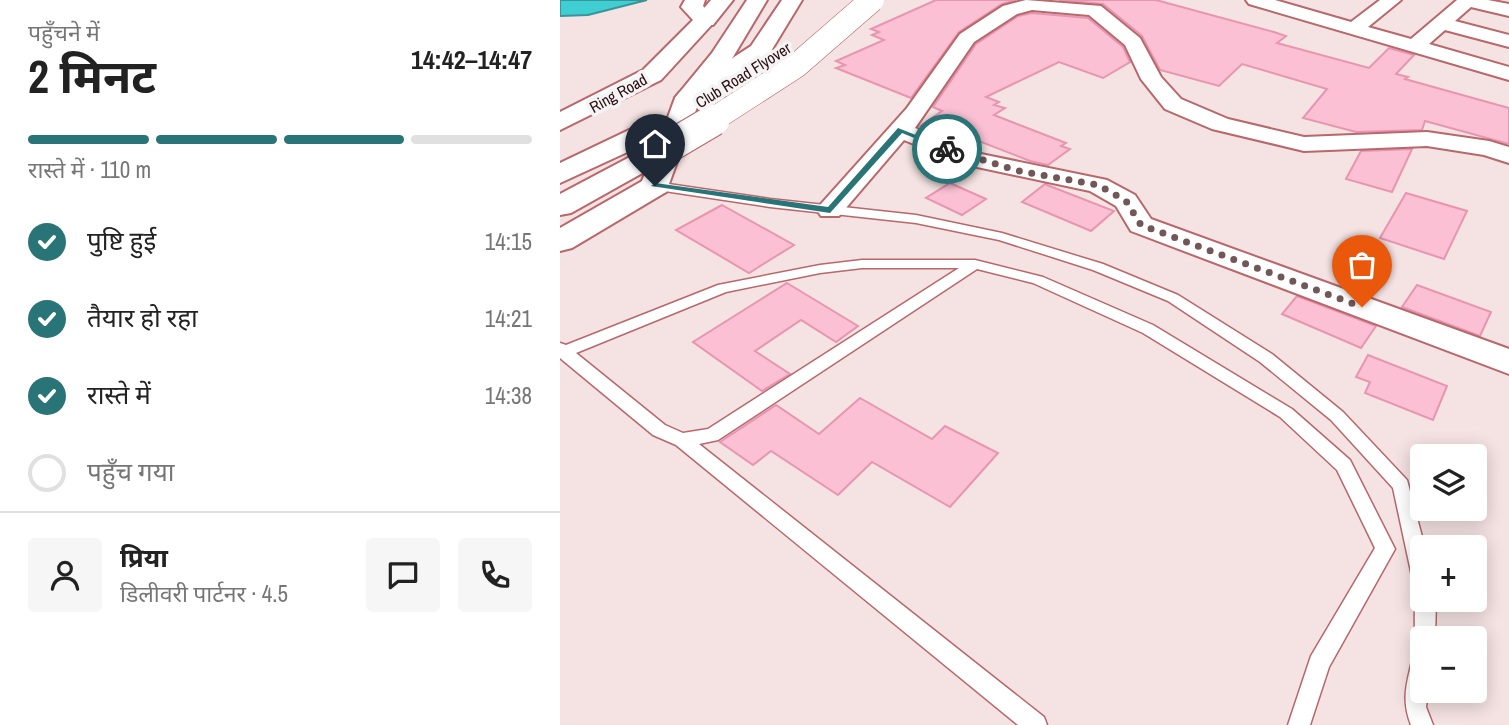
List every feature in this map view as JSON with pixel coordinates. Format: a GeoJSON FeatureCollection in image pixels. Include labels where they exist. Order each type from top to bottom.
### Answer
{"type":"FeatureCollection","features":[{"type":"Feature","properties":{"kind":"main road","name":"Ring Road"},"geometry":{"type":"LineString","coordinates":[[560,122],[652,75],[671,57],[697,8],[723,0]]}},
{"type":"Feature","properties":{"kind":"main road"},"geometry":{"type":"LineString","coordinates":[[560,241],[655,186],[688,98],[721,57],[757,0]]}},
{"type":"Feature","properties":{"kind":"main road"},"geometry":{"type":"LineString","coordinates":[[688,98],[760,51],[792,0]]}},
{"type":"Feature","properties":{"kind":"main road","name":"Club Road Flyover"},"geometry":{"type":"LineString","coordinates":[[560,174],[660,126],[753,72],[791,46],[843,0]]}},
{"type":"Feature","properties":{"kind":"main road","name":"Club Road Flyover"},"geometry":{"type":"LineString","coordinates":[[560,206],[653,156],[786,76],[851,22],[872,0]]}},
{"type":"Feature","properties":{"kind":"street"},"geometry":{"type":"LineString","coordinates":[[1308,16],[1330,0]]}},
{"type":"Feature","properties":{"kind":"street"},"geometry":{"type":"LineString","coordinates":[[1352,30],[1392,0]]}},
{"type":"Feature","properties":{"kind":"street"},"geometry":{"type":"LineString","coordinates":[[1262,1],[1352,30],[1509,74]]}},
{"type":"Feature","properties":{"kind":"street"},"geometry":{"type":"LineString","coordinates":[[830,210],[900,130],[967,38],[1010,10],[1032,5],[1094,10],[1133,42],[1152,79],[1174,104],[1220,124],[1304,144],[1427,139],[1489,148],[1509,156]]}},
{"type":"Feature","properties":{"kind":"street"},"geometry":{"type":"LineString","coordinates":[[1413,48],[1457,9],[1509,10]]}},
{"type":"Feature","properties":{"kind":"street"},"geometry":{"type":"LineString","coordinates":[[1457,9],[1509,26]]}},
{"type":"Feature","properties":{"kind":"street"},"geometry":{"type":"LineString","coordinates":[[1457,9],[1509,41]]}},
{"type":"Feature","properties":{"kind":"street"},"geometry":{"type":"LineString","coordinates":[[900,130],[972,159],[1019,171],[1098,185],[1126,201],[1141,225],[1509,362]]}},
{"type":"Feature","properties":{"kind":"lane"},"geometry":{"type":"LineString","coordinates":[[655,186],[916,219],[1002,237],[1098,267],[1173,298],[1266,358],[1337,416],[1401,485],[1412,535]]}},
{"type":"Feature","properties":{"kind":"lane"},"geometry":{"type":"LineString","coordinates":[[1036,725],[682,440],[659,430],[561,350],[723,288],[862,264],[975,264],[1038,280],[1148,330],[1286,413],[1345,465],[1385,548],[1319,663],[1299,725]]}},
{"type":"Feature","properties":{"kind":"lane"},"geometry":{"type":"LineString","coordinates":[[682,440],[712,435],[733,424],[975,264]]}},
{"type":"Feature","properties":{"kind":"lane"},"geometry":{"type":"LineString","coordinates":[[1416,703],[1422,725]]}},
{"type":"Feature","properties":{"kind":"water"},"geometry":{"type":"Polygon","coordinates":[[[560,0],[647,0],[588,15],[560,16],[560,0]]]}},
{"type":"Feature","properties":{"kind":"building"},"geometry":{"type":"Polygon","coordinates":[[[936,0],[1016,0],[1002,4],[959,32],[911,98],[836,68],[845,65],[836,61],[884,40],[872,35],[879,32],[871,29],[936,0]]]}},
{"type":"Feature","properties":{"kind":"building"},"geometry":{"type":"Polygon","coordinates":[[[1059,0],[1156,0],[1274,32],[1286,36],[1277,43],[1369,68],[1389,48],[1414,55],[1396,74],[1408,77],[1405,79],[1509,108],[1509,144],[1425,121],[1422,130],[1356,132],[1303,118],[1327,89],[1242,64],[1219,86],[1160,70],[1142,36],[1103,4],[1059,0]]]}},
{"type":"Feature","properties":{"kind":"building"},"geometry":{"type":"Polygon","coordinates":[[[1032,13],[1088,18],[1123,47],[1130,62],[1103,78],[1059,62],[986,97],[999,102],[994,105],[1005,108],[994,115],[1066,143],[1061,146],[1070,149],[1048,165],[1030,161],[979,141],[970,147],[920,126],[942,111],[933,107],[976,44],[1018,16],[1032,13]]]}},
{"type":"Feature","properties":{"kind":"building"},"geometry":{"type":"Polygon","coordinates":[[[1412,149],[1392,192],[1346,179],[1361,151],[1412,149]]]}},
{"type":"Feature","properties":{"kind":"building"},"geometry":{"type":"Polygon","coordinates":[[[950,183],[986,199],[962,215],[926,198],[950,183]]]}},
{"type":"Feature","properties":{"kind":"building"},"geometry":{"type":"Polygon","coordinates":[[[1045,184],[1114,211],[1091,231],[1022,202],[1045,184]]]}},
{"type":"Feature","properties":{"kind":"building"},"geometry":{"type":"Polygon","coordinates":[[[1406,193],[1467,211],[1444,259],[1380,238],[1406,193]]]}},
{"type":"Feature","properties":{"kind":"building"},"geometry":{"type":"Polygon","coordinates":[[[722,205],[794,245],[749,273],[676,230],[722,205]]]}},
{"type":"Feature","properties":{"kind":"building"},"geometry":{"type":"Polygon","coordinates":[[[787,283],[858,326],[836,342],[801,320],[755,351],[790,374],[762,391],[693,342],[787,283]]]}},
{"type":"Feature","properties":{"kind":"building"},"geometry":{"type":"Polygon","coordinates":[[[1417,285],[1491,312],[1480,336],[1402,307],[1417,285]]]}},
{"type":"Feature","properties":{"kind":"building"},"geometry":{"type":"Polygon","coordinates":[[[1297,296],[1376,326],[1361,348],[1282,314],[1297,296]]]}},
{"type":"Feature","properties":{"kind":"building"},"geometry":{"type":"Polygon","coordinates":[[[1368,355],[1447,386],[1433,420],[1365,393],[1370,382],[1356,377],[1368,355]]]}},
{"type":"Feature","properties":{"kind":"building"},"geometry":{"type":"Polygon","coordinates":[[[860,398],[932,439],[945,426],[998,453],[950,507],[872,462],[838,495],[771,451],[753,465],[720,442],[776,405],[819,434],[860,398]]]}},
{"type":"Feature","properties":{"kind":"way so far"},"geometry":{"type":"LineString","coordinates":[[947,149],[972,159],[1019,171],[1098,185],[1126,201],[1141,225],[1362,307]]}},
{"type":"Feature","properties":{"kind":"route"},"geometry":{"type":"LineString","coordinates":[[655,186],[830,210],[900,130],[947,149]]}}]}
